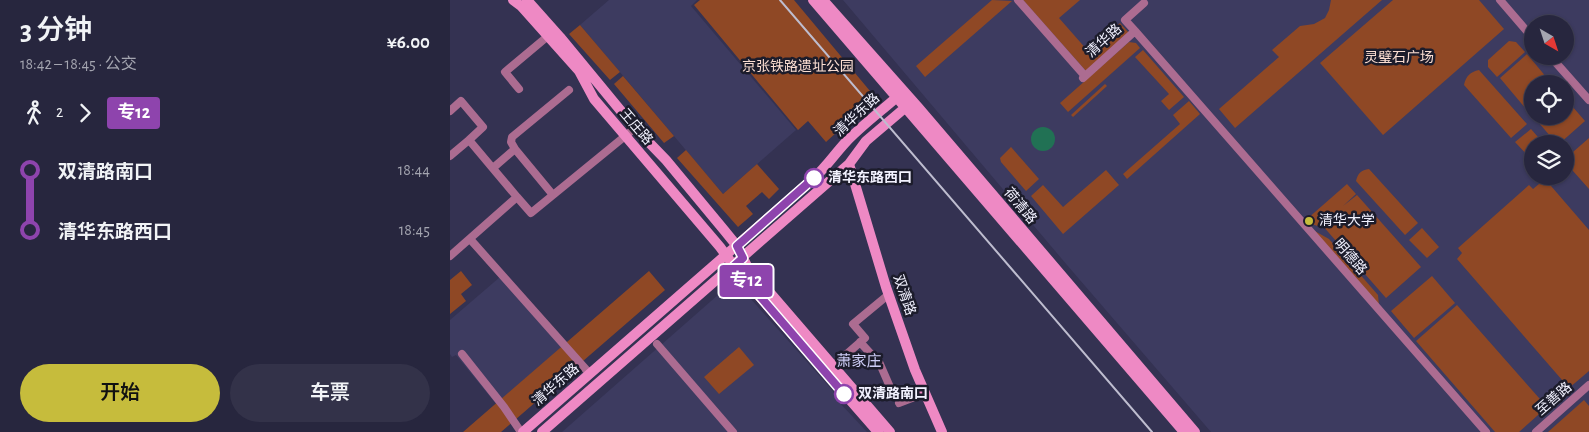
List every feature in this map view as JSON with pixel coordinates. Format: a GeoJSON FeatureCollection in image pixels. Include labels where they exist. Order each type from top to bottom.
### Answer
{"type":"FeatureCollection","features":[{"type":"Feature","properties":{"kind":"main road","name":"王庄路"},"geometry":{"type":"LineString","coordinates":[[513,0],[521,6],[579,71],[594,99],[727,255],[741,266]]}},
{"type":"Feature","properties":{"kind":"main road","name":"王庄路"},"geometry":{"type":"LineString","coordinates":[[527,0],[635,128],[666,160],[737,246],[741,266]]}},
{"type":"Feature","properties":{"kind":"main road"},"geometry":{"type":"LineString","coordinates":[[806,0],[886,95],[888,100],[886,106]]}},
{"type":"Feature","properties":{"kind":"main road","name":"荷清路"},"geometry":{"type":"LineString","coordinates":[[813,0],[904,100],[1195,432]]}},
{"type":"Feature","properties":{"kind":"main road","name":"荷清路"},"geometry":{"type":"LineString","coordinates":[[823,0],[904,100],[1184,432]]}},
{"type":"Feature","properties":{"kind":"main road","name":"清华东路"},"geometry":{"type":"LineString","coordinates":[[522,432],[829,164],[852,136],[886,106],[904,100]]}},
{"type":"Feature","properties":{"kind":"main road","name":"清华东路"},"geometry":{"type":"LineString","coordinates":[[543,432],[741,266],[849,164],[866,141],[904,100]]}},
{"type":"Feature","properties":{"kind":"main road","name":"双清路"},"geometry":{"type":"LineString","coordinates":[[849,164],[888,295],[925,393],[942,432]]}},
{"type":"Feature","properties":{"kind":"main road"},"geometry":{"type":"LineString","coordinates":[[741,266],[833,366],[890,432]]}},
{"type":"Feature","properties":{"kind":"main road"},"geometry":{"type":"LineString","coordinates":[[741,266],[878,432]]}},
{"type":"Feature","properties":{"kind":"street","name":"清华路"},"geometry":{"type":"LineString","coordinates":[[1018,0],[1084,77],[1135,31],[1124,20],[1144,3]]}},
{"type":"Feature","properties":{"kind":"street"},"geometry":{"type":"LineString","coordinates":[[1500,0],[1524,28]]}},
{"type":"Feature","properties":{"kind":"street","name":"明德路"},"geometry":{"type":"LineString","coordinates":[[1135,31],[1486,432]]}},
{"type":"Feature","properties":{"kind":"street"},"geometry":{"type":"LineString","coordinates":[[519,89],[505,72],[548,36]]}},
{"type":"Feature","properties":{"kind":"street"},"geometry":{"type":"LineString","coordinates":[[1558,65],[1589,100]]}},
{"type":"Feature","properties":{"kind":"street"},"geometry":{"type":"LineString","coordinates":[[553,195],[511,142],[512,138],[569,90]]}},
{"type":"Feature","properties":{"kind":"street"},"geometry":{"type":"LineString","coordinates":[[450,111],[461,101],[483,127],[450,156]]}},
{"type":"Feature","properties":{"kind":"street"},"geometry":{"type":"LineString","coordinates":[[468,140],[531,213],[635,128]]}},
{"type":"Feature","properties":{"kind":"street"},"geometry":{"type":"LineString","coordinates":[[493,168],[515,149]]}},
{"type":"Feature","properties":{"kind":"street"},"geometry":{"type":"LineString","coordinates":[[450,255],[517,197]]}},
{"type":"Feature","properties":{"kind":"street"},"geometry":{"type":"LineString","coordinates":[[470,239],[590,374]]}},
{"type":"Feature","properties":{"kind":"street"},"geometry":{"type":"LineString","coordinates":[[833,366],[865,338],[853,324],[888,295]]}},
{"type":"Feature","properties":{"kind":"street"},"geometry":{"type":"LineString","coordinates":[[860,342],[880,364],[890,388]]}},
{"type":"Feature","properties":{"kind":"street"},"geometry":{"type":"LineString","coordinates":[[657,344],[733,432]]}},
{"type":"Feature","properties":{"kind":"street"},"geometry":{"type":"LineString","coordinates":[[462,354],[522,432]]}},
{"type":"Feature","properties":{"kind":"street","name":"至善路"},"geometry":{"type":"LineString","coordinates":[[1536,432],[1589,385]]}},
{"type":"Feature","properties":{"kind":"street"},"geometry":{"type":"LineString","coordinates":[[899,403],[925,393]]}},
{"type":"Feature","properties":{"kind":"shaded area"},"geometry":{"type":"Polygon","coordinates":[[[609,0],[697,0],[691,6],[796,130],[723,194],[580,25],[609,0]]]}},
{"type":"Feature","properties":{"kind":"shaded area","name":"清华大学"},"geometry":{"type":"Polygon","coordinates":[[[843,0],[1589,0],[1589,432],[1211,432],[843,0]]]}},
{"type":"Feature","properties":{"kind":"shaded area"},"geometry":{"type":"Polygon","coordinates":[[[1043,127],[1052,130],[1055,139],[1052,148],[1043,151],[1034,148],[1031,139],[1034,130],[1043,127]]]}},
{"type":"Feature","properties":{"kind":"shaded area"},"geometry":{"type":"Polygon","coordinates":[[[500,277],[563,346],[496,404],[456,355],[452,357],[450,354],[450,320],[500,277]]]}},
{"type":"Feature","properties":{"kind":"shaded area"},"geometry":{"type":"Polygon","coordinates":[[[727,287],[741,288],[867,432],[562,432],[727,287]]]}},
{"type":"Feature","properties":{"kind":"green space","name":"京张铁路遗址公园"},"geometry":{"type":"Polygon","coordinates":[[[700,0],[794,0],[875,97],[826,142],[808,121],[798,130],[694,5],[700,0]]]}},
{"type":"Feature","properties":{"kind":"green space"},"geometry":{"type":"Polygon","coordinates":[[[992,0],[1012,1],[925,77],[916,66],[992,0]]]}},
{"type":"Feature","properties":{"kind":"green space"},"geometry":{"type":"Polygon","coordinates":[[[1023,0],[1080,0],[1059,18],[1088,51],[1120,23],[1129,33],[1086,71],[1023,0]]]}},
{"type":"Feature","properties":{"kind":"green space"},"geometry":{"type":"Polygon","coordinates":[[[1331,0],[1382,0],[1235,128],[1219,109],[1279,57],[1272,50],[1300,26],[1314,24],[1325,18],[1331,0]]]}},
{"type":"Feature","properties":{"kind":"green space","name":"灵璧石广场"},"geometry":{"type":"Polygon","coordinates":[[[1393,0],[1479,0],[1504,29],[1383,135],[1320,63],[1393,0]]]}},
{"type":"Feature","properties":{"kind":"green space"},"geometry":{"type":"Polygon","coordinates":[[[580,25],[620,72],[610,80],[569,34],[580,25]]]}},
{"type":"Feature","properties":{"kind":"green space"},"geometry":{"type":"Polygon","coordinates":[[[1509,41],[1516,42],[1524,51],[1497,77],[1488,67],[1488,60],[1509,41]]]}},
{"type":"Feature","properties":{"kind":"green space"},"geometry":{"type":"Polygon","coordinates":[[[1129,42],[1136,43],[1140,48],[1068,112],[1060,103],[1129,42]]]}},
{"type":"Feature","properties":{"kind":"green space"},"geometry":{"type":"Polygon","coordinates":[[[1143,50],[1184,97],[1169,110],[1161,101],[1169,94],[1135,57],[1143,50]]]}},
{"type":"Feature","properties":{"kind":"green space"},"geometry":{"type":"Polygon","coordinates":[[[1524,57],[1524,65],[1536,65],[1544,75],[1524,75],[1524,106],[1500,78],[1524,57]]]}},
{"type":"Feature","properties":{"kind":"green space"},"geometry":{"type":"Polygon","coordinates":[[[1479,70],[1524,121],[1524,125],[1526,125],[1511,138],[1464,85],[1466,79],[1473,72],[1479,70]]]}},
{"type":"Feature","properties":{"kind":"green space"},"geometry":{"type":"Polygon","coordinates":[[[623,76],[674,136],[664,143],[614,84],[623,76]]]}},
{"type":"Feature","properties":{"kind":"green space"},"geometry":{"type":"Polygon","coordinates":[[[1105,84],[1107,86],[1073,117],[1071,115],[1105,84]]]}},
{"type":"Feature","properties":{"kind":"green space"},"geometry":{"type":"Polygon","coordinates":[[[1189,101],[1200,114],[1127,179],[1123,174],[1180,124],[1173,115],[1189,101]]]}},
{"type":"Feature","properties":{"kind":"green space"},"geometry":{"type":"Polygon","coordinates":[[[1574,108],[1585,121],[1569,135],[1549,135],[1541,125],[1574,125],[1574,108]]]}},
{"type":"Feature","properties":{"kind":"green space"},"geometry":{"type":"Polygon","coordinates":[[[1531,129],[1536,135],[1524,135],[1524,152],[1515,142],[1531,129]]]}},
{"type":"Feature","properties":{"kind":"green space"},"geometry":{"type":"Polygon","coordinates":[[[1589,138],[1589,189],[1574,172],[1574,151],[1589,138]]]}},
{"type":"Feature","properties":{"kind":"green space"},"geometry":{"type":"Polygon","coordinates":[[[1011,147],[1039,179],[1026,191],[1001,162],[1000,158],[1011,147]]]}},
{"type":"Feature","properties":{"kind":"green space"},"geometry":{"type":"Polygon","coordinates":[[[686,150],[723,194],[757,164],[779,189],[769,199],[762,192],[746,206],[753,214],[738,227],[677,158],[686,150]]]}},
{"type":"Feature","properties":{"kind":"green space"},"geometry":{"type":"Polygon","coordinates":[[[1369,169],[1418,223],[1405,235],[1356,181],[1360,172],[1369,169]]]}},
{"type":"Feature","properties":{"kind":"green space"},"geometry":{"type":"Polygon","coordinates":[[[1106,170],[1119,185],[1063,234],[1031,196],[1043,185],[1063,207],[1106,170]]]}},
{"type":"Feature","properties":{"kind":"green space"},"geometry":{"type":"Polygon","coordinates":[[[1347,184],[1356,194],[1343,206],[1357,195],[1421,267],[1386,298],[1322,225],[1320,227],[1312,224],[1307,219],[1347,184]]]}},
{"type":"Feature","properties":{"kind":"green space"},"geometry":{"type":"Polygon","coordinates":[[[1529,185],[1533,189],[1538,185],[1550,185],[1589,230],[1589,371],[1569,388],[1457,259],[1462,253],[1458,248],[1529,185]]]}},
{"type":"Feature","properties":{"kind":"green space"},"geometry":{"type":"Polygon","coordinates":[[[1422,228],[1439,247],[1427,258],[1409,240],[1422,228]]]}},
{"type":"Feature","properties":{"kind":"green space"},"geometry":{"type":"Polygon","coordinates":[[[1313,230],[1329,239],[1378,295],[1379,305],[1313,230]]]}},
{"type":"Feature","properties":{"kind":"green space"},"geometry":{"type":"Polygon","coordinates":[[[461,271],[472,285],[461,294],[466,301],[450,314],[450,280],[461,271]]]}},
{"type":"Feature","properties":{"kind":"green space"},"geometry":{"type":"Polygon","coordinates":[[[649,271],[665,290],[501,432],[463,432],[649,271]]]}},
{"type":"Feature","properties":{"kind":"green space"},"geometry":{"type":"Polygon","coordinates":[[[1432,276],[1455,303],[1414,338],[1391,311],[1432,276]]]}},
{"type":"Feature","properties":{"kind":"green space"},"geometry":{"type":"Polygon","coordinates":[[[1457,305],[1547,407],[1519,432],[1495,432],[1416,341],[1457,305]]]}},
{"type":"Feature","properties":{"kind":"green space"},"geometry":{"type":"Polygon","coordinates":[[[739,347],[754,365],[719,394],[704,377],[739,347]]]}},
{"type":"Feature","properties":{"kind":"green space"},"geometry":{"type":"Polygon","coordinates":[[[1584,400],[1589,406],[1589,432],[1548,432],[1584,400]]]}},
{"type":"Feature","properties":{"kind":"railway"},"geometry":{"type":"LineString","coordinates":[[780,0],[1152,432]]}},
{"type":"Feature","properties":{"kind":"bus line","name":"专12"},"geometry":{"type":"LineString","coordinates":[[814,178],[737,246],[743,258],[734,266],[844,394]]}},
{"type":"Feature","properties":{"kind":"place","name":"清华东路西口"},"geometry":{"type":"Point","coordinates":[814,178]}},
{"type":"Feature","properties":{"kind":"place","name":"清华大学"},"geometry":{"type":"Point","coordinates":[1309,221]}},
{"type":"Feature","properties":{"kind":"place","name":"双清路南口"},"geometry":{"type":"Point","coordinates":[844,394]}},
{"type":"Feature","properties":{"kind":"district","name":"萧家庄"},"geometry":{"type":"Point","coordinates":[859,361]}}]}
